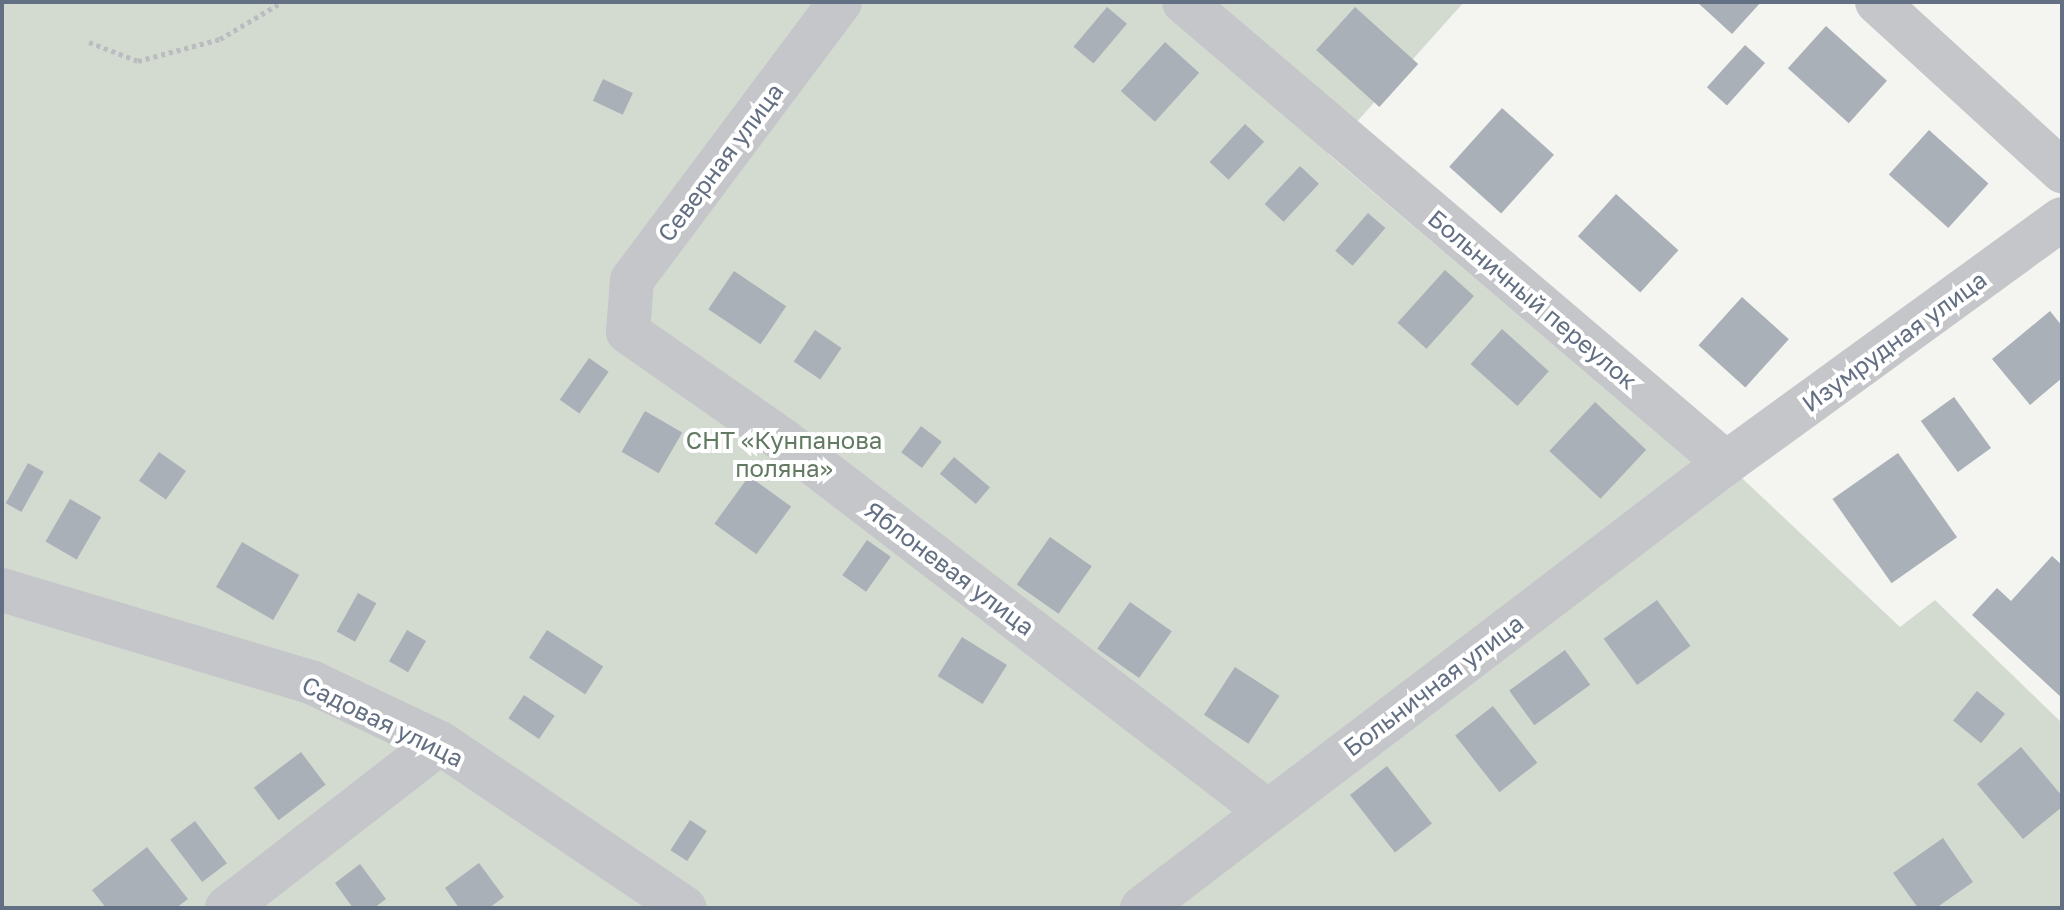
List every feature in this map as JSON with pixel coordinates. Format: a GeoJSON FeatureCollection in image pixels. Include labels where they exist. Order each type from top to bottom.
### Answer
{"type":"FeatureCollection","features":[{"type":"Feature","properties":{"kind":"street","name":"Северная улица"},"geometry":{"type":"LineString","coordinates":[[628,332],[632,280],[840,2]]}},
{"type":"Feature","properties":{"kind":"street","name":"Больничный переулок"},"geometry":{"type":"LineString","coordinates":[[1184,2],[1726,463]]}},
{"type":"Feature","properties":{"kind":"street"},"geometry":{"type":"LineString","coordinates":[[1877,2],[2062,171]]}},
{"type":"Feature","properties":{"kind":"street","name":"Изумрудная улица"},"geometry":{"type":"LineString","coordinates":[[1726,463],[2062,219]]}},
{"type":"Feature","properties":{"kind":"street","name":"Яблоневая улица"},"geometry":{"type":"LineString","coordinates":[[628,332],[784,441],[1267,811]]}},
{"type":"Feature","properties":{"kind":"street","name":"Больничная улица"},"geometry":{"type":"LineString","coordinates":[[1142,908],[1726,463]]}},
{"type":"Feature","properties":{"kind":"street","name":"Садовая улица"},"geometry":{"type":"LineString","coordinates":[[2,590],[313,683],[440,743],[685,908]]}},
{"type":"Feature","properties":{"kind":"street"},"geometry":{"type":"LineString","coordinates":[[227,908],[440,743]]}},
{"type":"Feature","properties":{"kind":"path"},"geometry":{"type":"LineString","coordinates":[[89,42],[138,61],[220,39],[282,2]]}},
{"type":"Feature","properties":{"kind":"green space","name":"СНТ «Кунпанова поляна»"},"geometry":{"type":"Polygon","coordinates":[[[2,2],[1464,2],[1328,154],[1685,456],[1726,463],[1900,627],[1935,600],[2062,723],[2062,908],[2,908],[2,2]]]}},
{"type":"Feature","properties":{"kind":"building"},"geometry":{"type":"Polygon","coordinates":[[[1697,2],[1761,2],[1732,34],[1697,2]]]}},
{"type":"Feature","properties":{"kind":"building"},"geometry":{"type":"Polygon","coordinates":[[[1107,7],[1127,24],[1093,64],[1074,47],[1107,7]]]}},
{"type":"Feature","properties":{"kind":"building"},"geometry":{"type":"Polygon","coordinates":[[[1355,7],[1418,64],[1379,107],[1316,50],[1355,7]]]}},
{"type":"Feature","properties":{"kind":"building"},"geometry":{"type":"Polygon","coordinates":[[[1826,26],[1887,81],[1849,123],[1788,68],[1826,26]]]}},
{"type":"Feature","properties":{"kind":"building"},"geometry":{"type":"Polygon","coordinates":[[[1165,42],[1199,73],[1155,122],[1121,91],[1165,42]]]}},
{"type":"Feature","properties":{"kind":"building"},"geometry":{"type":"Polygon","coordinates":[[[1745,45],[1765,63],[1727,105],[1707,87],[1745,45]]]}},
{"type":"Feature","properties":{"kind":"building"},"geometry":{"type":"Polygon","coordinates":[[[603,79],[633,93],[623,115],[593,101],[603,79]]]}},
{"type":"Feature","properties":{"kind":"building"},"geometry":{"type":"Polygon","coordinates":[[[1502,108],[1554,155],[1501,214],[1449,167],[1502,108]]]}},
{"type":"Feature","properties":{"kind":"building"},"geometry":{"type":"Polygon","coordinates":[[[1245,124],[1264,142],[1229,180],[1210,162],[1245,124]]]}},
{"type":"Feature","properties":{"kind":"building"},"geometry":{"type":"Polygon","coordinates":[[[1929,130],[1988,184],[1948,228],[1889,175],[1929,130]]]}},
{"type":"Feature","properties":{"kind":"building"},"geometry":{"type":"Polygon","coordinates":[[[1300,166],[1319,184],[1284,222],[1265,204],[1300,166]]]}},
{"type":"Feature","properties":{"kind":"building"},"geometry":{"type":"Polygon","coordinates":[[[1616,194],[1678,250],[1640,293],[1578,236],[1616,194]]]}},
{"type":"Feature","properties":{"kind":"building"},"geometry":{"type":"Polygon","coordinates":[[[1368,213],[1385,228],[1353,266],[1335,251],[1368,213]]]}},
{"type":"Feature","properties":{"kind":"building"},"geometry":{"type":"Polygon","coordinates":[[[1445,270],[1474,296],[1426,349],[1397,323],[1445,270]]]}},
{"type":"Feature","properties":{"kind":"building"},"geometry":{"type":"Polygon","coordinates":[[[734,271],[786,306],[761,344],[708,309],[734,271]]]}},
{"type":"Feature","properties":{"kind":"building"},"geometry":{"type":"Polygon","coordinates":[[[1742,297],[1789,339],[1745,387],[1699,345],[1742,297]]]}},
{"type":"Feature","properties":{"kind":"building"},"geometry":{"type":"Polygon","coordinates":[[[2050,311],[2062,326],[2062,378],[2030,405],[1992,359],[2050,311]]]}},
{"type":"Feature","properties":{"kind":"building"},"geometry":{"type":"Polygon","coordinates":[[[1502,329],[1549,371],[1517,406],[1471,364],[1502,329]]]}},
{"type":"Feature","properties":{"kind":"building"},"geometry":{"type":"Polygon","coordinates":[[[815,330],[842,348],[820,379],[794,362],[815,330]]]}},
{"type":"Feature","properties":{"kind":"building"},"geometry":{"type":"Polygon","coordinates":[[[589,358],[609,372],[579,414],[560,400],[589,358]]]}},
{"type":"Feature","properties":{"kind":"building"},"geometry":{"type":"Polygon","coordinates":[[[1954,397],[1991,448],[1958,472],[1921,421],[1954,397]]]}},
{"type":"Feature","properties":{"kind":"building"},"geometry":{"type":"Polygon","coordinates":[[[1595,402],[1646,450],[1601,499],[1549,451],[1595,402]]]}},
{"type":"Feature","properties":{"kind":"building"},"geometry":{"type":"Polygon","coordinates":[[[645,411],[682,432],[659,473],[622,452],[645,411]]]}},
{"type":"Feature","properties":{"kind":"building"},"geometry":{"type":"Polygon","coordinates":[[[921,426],[942,442],[922,468],[901,452],[921,426]]]}},
{"type":"Feature","properties":{"kind":"building"},"geometry":{"type":"Polygon","coordinates":[[[159,452],[186,471],[166,500],[139,481],[159,452]]]}},
{"type":"Feature","properties":{"kind":"building"},"geometry":{"type":"Polygon","coordinates":[[[1898,453],[1957,537],[1892,583],[1832,499],[1898,453]]]}},
{"type":"Feature","properties":{"kind":"building"},"geometry":{"type":"Polygon","coordinates":[[[954,457],[990,487],[976,504],[940,474],[954,457]]]}},
{"type":"Feature","properties":{"kind":"building"},"geometry":{"type":"Polygon","coordinates":[[[28,463],[44,472],[21,512],[6,503],[28,463]]]}},
{"type":"Feature","properties":{"kind":"building"},"geometry":{"type":"Polygon","coordinates":[[[749,476],[791,507],[756,554],[714,524],[749,476]]]}},
{"type":"Feature","properties":{"kind":"building"},"geometry":{"type":"Polygon","coordinates":[[[70,499],[101,517],[77,559],[46,541],[70,499]]]}},
{"type":"Feature","properties":{"kind":"building"},"geometry":{"type":"Polygon","coordinates":[[[1050,537],[1092,566],[1059,614],[1017,585],[1050,537]]]}},
{"type":"Feature","properties":{"kind":"building"},"geometry":{"type":"Polygon","coordinates":[[[867,540],[891,557],[866,592],[842,575],[867,540]]]}},
{"type":"Feature","properties":{"kind":"building"},"geometry":{"type":"Polygon","coordinates":[[[242,542],[299,575],[273,620],[216,587],[242,542]]]}},
{"type":"Feature","properties":{"kind":"building"},"geometry":{"type":"Polygon","coordinates":[[[2052,556],[2062,565],[2062,698],[1972,615],[1997,588],[2011,601],[2052,556]]]}},
{"type":"Feature","properties":{"kind":"building"},"geometry":{"type":"Polygon","coordinates":[[[358,593],[376,603],[355,642],[337,631],[358,593]]]}},
{"type":"Feature","properties":{"kind":"building"},"geometry":{"type":"Polygon","coordinates":[[[1657,600],[1691,646],[1637,685],[1604,639],[1657,600]]]}},
{"type":"Feature","properties":{"kind":"building"},"geometry":{"type":"Polygon","coordinates":[[[1130,602],[1172,631],[1139,678],[1097,649],[1130,602]]]}},
{"type":"Feature","properties":{"kind":"building"},"geometry":{"type":"Polygon","coordinates":[[[407,630],[426,641],[408,672],[389,661],[407,630]]]}},
{"type":"Feature","properties":{"kind":"building"},"geometry":{"type":"Polygon","coordinates":[[[547,630],[603,666],[585,694],[529,658],[547,630]]]}},
{"type":"Feature","properties":{"kind":"building"},"geometry":{"type":"Polygon","coordinates":[[[962,637],[1007,665],[983,704],[938,676],[962,637]]]}},
{"type":"Feature","properties":{"kind":"building"},"geometry":{"type":"Polygon","coordinates":[[[1565,650],[1590,685],[1534,725],[1509,691],[1565,650]]]}},
{"type":"Feature","properties":{"kind":"building"},"geometry":{"type":"Polygon","coordinates":[[[1235,667],[1279,696],[1248,744],[1204,715],[1235,667]]]}},
{"type":"Feature","properties":{"kind":"building"},"geometry":{"type":"Polygon","coordinates":[[[1977,691],[2005,714],[1981,743],[1953,721],[1977,691]]]}},
{"type":"Feature","properties":{"kind":"building"},"geometry":{"type":"Polygon","coordinates":[[[524,695],[555,716],[539,739],[508,718],[524,695]]]}},
{"type":"Feature","properties":{"kind":"building"},"geometry":{"type":"Polygon","coordinates":[[[1493,706],[1537,763],[1500,792],[1455,736],[1493,706]]]}},
{"type":"Feature","properties":{"kind":"building"},"geometry":{"type":"Polygon","coordinates":[[[2021,747],[2062,796],[2062,807],[2023,839],[1977,784],[2021,747]]]}},
{"type":"Feature","properties":{"kind":"building"},"geometry":{"type":"Polygon","coordinates":[[[301,752],[326,785],[279,820],[254,788],[301,752]]]}},
{"type":"Feature","properties":{"kind":"building"},"geometry":{"type":"Polygon","coordinates":[[[1387,766],[1432,824],[1395,852],[1350,795],[1387,766]]]}},
{"type":"Feature","properties":{"kind":"building"},"geometry":{"type":"Polygon","coordinates":[[[690,820],[707,831],[687,861],[670,850],[690,820]]]}},
{"type":"Feature","properties":{"kind":"building"},"geometry":{"type":"Polygon","coordinates":[[[195,821],[227,863],[202,882],[170,840],[195,821]]]}},
{"type":"Feature","properties":{"kind":"building"},"geometry":{"type":"Polygon","coordinates":[[[1943,838],[1973,882],[1936,908],[1918,908],[1893,873],[1943,838]]]}},
{"type":"Feature","properties":{"kind":"building"},"geometry":{"type":"Polygon","coordinates":[[[147,847],[188,899],[176,908],[106,908],[92,890],[147,847]]]}},
{"type":"Feature","properties":{"kind":"building"},"geometry":{"type":"Polygon","coordinates":[[[479,863],[504,897],[489,908],[459,908],[445,888],[479,863]]]}},
{"type":"Feature","properties":{"kind":"building"},"geometry":{"type":"Polygon","coordinates":[[[360,864],[386,899],[374,908],[353,908],[335,883],[360,864]]]}}]}
